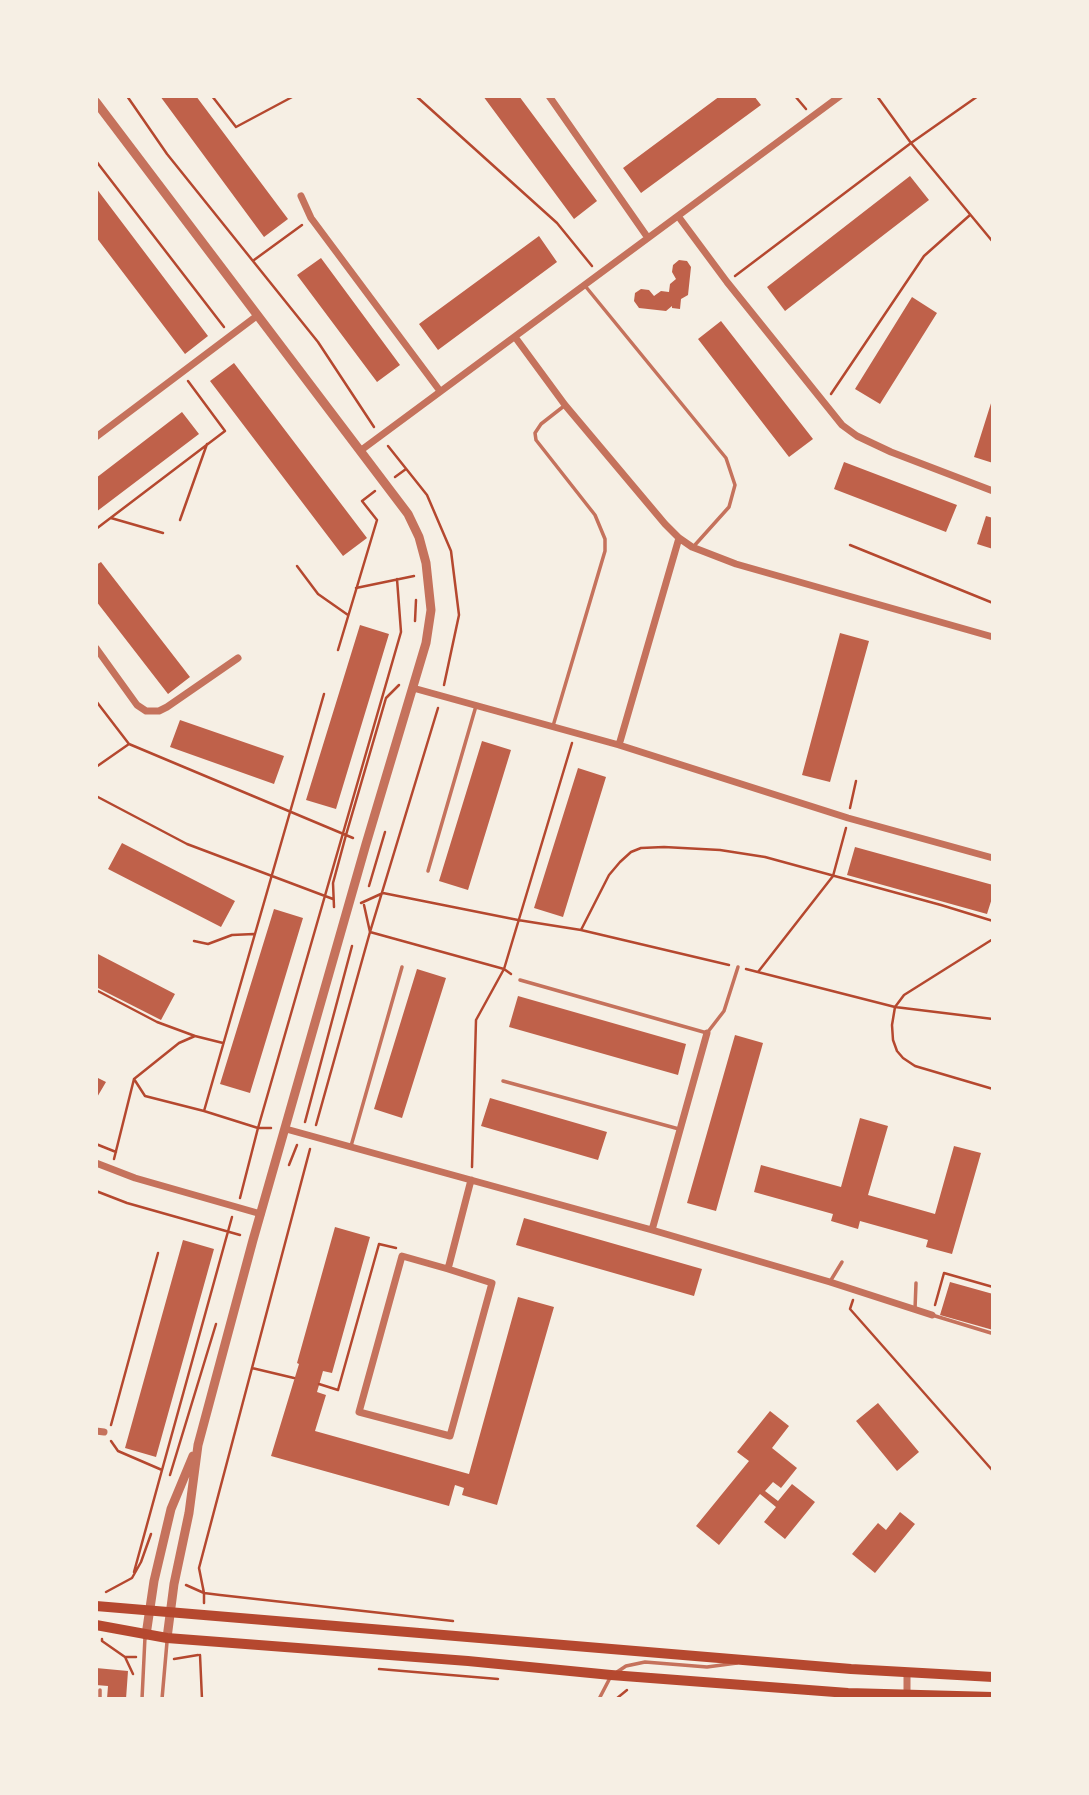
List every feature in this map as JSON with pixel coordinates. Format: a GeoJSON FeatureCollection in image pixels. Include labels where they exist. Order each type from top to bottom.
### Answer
{"type":"FeatureCollection","features":[{"type":"Feature","properties":{"kind":"main road"},"geometry":{"type":"LineString","coordinates":[[96,1606],[907,1673],[993,1677]]}},
{"type":"Feature","properties":{"kind":"main road"},"geometry":{"type":"LineString","coordinates":[[96,1625],[167,1638],[611,1675],[907,1697],[993,1697]]}},
{"type":"Feature","properties":{"kind":"street"},"geometry":{"type":"LineString","coordinates":[[549,96],[648,238]]}},
{"type":"Feature","properties":{"kind":"street"},"geometry":{"type":"LineString","coordinates":[[360,451],[839,96]]}},
{"type":"Feature","properties":{"kind":"street"},"geometry":{"type":"LineString","coordinates":[[96,102],[408,514],[419,537],[430,583],[431,610],[426,643],[253,1240],[198,1445],[167,1638]]}},
{"type":"Feature","properties":{"kind":"street"},"geometry":{"type":"LineString","coordinates":[[301,196],[311,218],[440,391]]}},
{"type":"Feature","properties":{"kind":"street"},"geometry":{"type":"LineString","coordinates":[[678,216],[727,282],[842,425],[857,436],[891,453],[993,491]]}},
{"type":"Feature","properties":{"kind":"street"},"geometry":{"type":"LineString","coordinates":[[96,437],[258,316]]}},
{"type":"Feature","properties":{"kind":"street"},"geometry":{"type":"LineString","coordinates":[[515,337],[565,405],[679,538],[692,548],[736,564],[993,637]]}},
{"type":"Feature","properties":{"kind":"street"},"geometry":{"type":"LineString","coordinates":[[619,746],[679,538]]}},
{"type":"Feature","properties":{"kind":"street"},"geometry":{"type":"LineString","coordinates":[[96,648],[137,705],[146,711],[159,711],[167,707],[238,658]]}},
{"type":"Feature","properties":{"kind":"street"},"geometry":{"type":"LineString","coordinates":[[413,688],[619,746],[848,818],[993,858]]}},
{"type":"Feature","properties":{"kind":"street"},"geometry":{"type":"LineString","coordinates":[[652,1230],[707,1033]]}},
{"type":"Feature","properties":{"kind":"street"},"geometry":{"type":"LineString","coordinates":[[286,1129],[652,1230],[932,1315]]}},
{"type":"Feature","properties":{"kind":"street"},"geometry":{"type":"LineString","coordinates":[[96,1163],[261,1214]]}},
{"type":"Feature","properties":{"kind":"street"},"geometry":{"type":"LineString","coordinates":[[448,1269],[471,1180]]}},
{"type":"Feature","properties":{"kind":"street"},"geometry":{"type":"LineString","coordinates":[[402,1256],[448,1269],[492,1283],[450,1436],[359,1412],[402,1256]]}},
{"type":"Feature","properties":{"kind":"street"},"geometry":{"type":"LineString","coordinates":[[146,1635],[171,1509],[198,1445]]}},
{"type":"Feature","properties":{"kind":"street"},"geometry":{"type":"LineString","coordinates":[[907,1673],[907,1697]]}},
{"type":"Feature","properties":{"kind":"lane"},"geometry":{"type":"LineString","coordinates":[[584,285],[726,458],[734,485],[729,507],[692,548]]}},
{"type":"Feature","properties":{"kind":"lane"},"geometry":{"type":"LineString","coordinates":[[552,727],[605,551],[605,539],[595,515],[536,440],[535,433],[541,424],[565,405]]}},
{"type":"Feature","properties":{"kind":"lane"},"geometry":{"type":"LineString","coordinates":[[428,871],[476,706]]}},
{"type":"Feature","properties":{"kind":"lane"},"geometry":{"type":"LineString","coordinates":[[351,1146],[402,967]]}},
{"type":"Feature","properties":{"kind":"lane"},"geometry":{"type":"LineString","coordinates":[[520,980],[707,1033],[724,1011],[738,967]]}},
{"type":"Feature","properties":{"kind":"lane"},"geometry":{"type":"LineString","coordinates":[[503,1081],[681,1130]]}},
{"type":"Feature","properties":{"kind":"lane"},"geometry":{"type":"LineString","coordinates":[[830,1282],[842,1262]]}},
{"type":"Feature","properties":{"kind":"lane"},"geometry":{"type":"LineString","coordinates":[[915,1309],[916,1283]]}},
{"type":"Feature","properties":{"kind":"lane"},"geometry":{"type":"LineString","coordinates":[[932,1315],[991,1333]]}},
{"type":"Feature","properties":{"kind":"lane"},"geometry":{"type":"LineString","coordinates":[[142,1699],[146,1635]]}},
{"type":"Feature","properties":{"kind":"lane"},"geometry":{"type":"LineString","coordinates":[[162,1699],[167,1638]]}},
{"type":"Feature","properties":{"kind":"lane"},"geometry":{"type":"LineString","coordinates":[[599,1699],[611,1675],[626,1667],[645,1662],[707,1667],[748,1660]]}},
{"type":"Feature","properties":{"kind":"lane"},"geometry":{"type":"LineString","coordinates":[[100,1690],[100,1699]]}},
{"type":"Feature","properties":{"kind":"path"},"geometry":{"type":"LineString","coordinates":[[127,96],[167,154],[318,342],[356,402],[427,495],[452,551],[459,615],[441,696],[370,932],[313,1136],[199,1568],[204,1593],[186,1585]]}},
{"type":"Feature","properties":{"kind":"path"},"geometry":{"type":"LineString","coordinates":[[212,96],[236,127],[294,96]]}},
{"type":"Feature","properties":{"kind":"path"},"geometry":{"type":"LineString","coordinates":[[416,96],[557,223],[599,275]]}},
{"type":"Feature","properties":{"kind":"path"},"geometry":{"type":"LineString","coordinates":[[795,96],[813,116]]}},
{"type":"Feature","properties":{"kind":"path"},"geometry":{"type":"LineString","coordinates":[[877,96],[911,143],[993,242]]}},
{"type":"Feature","properties":{"kind":"path"},"geometry":{"type":"LineString","coordinates":[[727,282],[911,143],[978,96]]}},
{"type":"Feature","properties":{"kind":"path"},"geometry":{"type":"LineString","coordinates":[[96,161],[231,336]]}},
{"type":"Feature","properties":{"kind":"path"},"geometry":{"type":"LineString","coordinates":[[824,404],[925,256],[970,215]]}},
{"type":"Feature","properties":{"kind":"path"},"geometry":{"type":"LineString","coordinates":[[254,260],[311,218]]}},
{"type":"Feature","properties":{"kind":"path"},"geometry":{"type":"LineString","coordinates":[[96,529],[225,431],[182,373]]}},
{"type":"Feature","properties":{"kind":"path"},"geometry":{"type":"LineString","coordinates":[[180,520],[207,444]]}},
{"type":"Feature","properties":{"kind":"path"},"geometry":{"type":"LineString","coordinates":[[338,650],[377,520],[362,501],[406,469]]}},
{"type":"Feature","properties":{"kind":"path"},"geometry":{"type":"LineString","coordinates":[[111,518],[163,533]]}},
{"type":"Feature","properties":{"kind":"path"},"geometry":{"type":"LineString","coordinates":[[850,545],[993,603]]}},
{"type":"Feature","properties":{"kind":"path"},"geometry":{"type":"LineString","coordinates":[[297,566],[318,594],[348,615]]}},
{"type":"Feature","properties":{"kind":"path"},"geometry":{"type":"LineString","coordinates":[[356,588],[414,575],[415,587]]}},
{"type":"Feature","properties":{"kind":"path"},"geometry":{"type":"LineString","coordinates":[[334,912],[333,883],[344,834],[401,632],[397,579]]}},
{"type":"Feature","properties":{"kind":"path"},"geometry":{"type":"LineString","coordinates":[[415,628],[416,599]]}},
{"type":"Feature","properties":{"kind":"path"},"geometry":{"type":"LineString","coordinates":[[132,1578],[235,1207],[243,1193],[258,1128],[324,898],[386,698],[402,682]]}},
{"type":"Feature","properties":{"kind":"path"},"geometry":{"type":"LineString","coordinates":[[204,1111],[324,694]]}},
{"type":"Feature","properties":{"kind":"path"},"geometry":{"type":"LineString","coordinates":[[96,701],[129,744],[366,844]]}},
{"type":"Feature","properties":{"kind":"path"},"geometry":{"type":"LineString","coordinates":[[471,1180],[476,1020],[504,969],[575,733]]}},
{"type":"Feature","properties":{"kind":"path"},"geometry":{"type":"LineString","coordinates":[[96,767],[129,744]]}},
{"type":"Feature","properties":{"kind":"path"},"geometry":{"type":"LineString","coordinates":[[758,972],[833,876],[856,781]]}},
{"type":"Feature","properties":{"kind":"path"},"geometry":{"type":"LineString","coordinates":[[96,796],[187,844],[324,898],[350,901]]}},
{"type":"Feature","properties":{"kind":"path"},"geometry":{"type":"LineString","coordinates":[[581,930],[609,874],[631,852],[641,848],[694,848],[747,854],[993,921]]}},
{"type":"Feature","properties":{"kind":"path"},"geometry":{"type":"LineString","coordinates":[[370,932],[363,904],[383,893],[581,930],[895,1007],[993,1019]]}},
{"type":"Feature","properties":{"kind":"path"},"geometry":{"type":"LineString","coordinates":[[370,932],[504,969],[520,980]]}},
{"type":"Feature","properties":{"kind":"path"},"geometry":{"type":"LineString","coordinates":[[194,941],[208,944],[232,935],[254,934]]}},
{"type":"Feature","properties":{"kind":"path"},"geometry":{"type":"LineString","coordinates":[[993,939],[904,995],[895,1007],[892,1025],[897,1051],[915,1066],[993,1089]]}},
{"type":"Feature","properties":{"kind":"path"},"geometry":{"type":"LineString","coordinates":[[96,990],[157,1022],[223,1043]]}},
{"type":"Feature","properties":{"kind":"path"},"geometry":{"type":"LineString","coordinates":[[111,1169],[134,1079],[179,1043],[195,1036]]}},
{"type":"Feature","properties":{"kind":"path"},"geometry":{"type":"LineString","coordinates":[[134,1079],[145,1096],[258,1128],[286,1129]]}},
{"type":"Feature","properties":{"kind":"path"},"geometry":{"type":"LineString","coordinates":[[96,1143],[116,1152]]}},
{"type":"Feature","properties":{"kind":"path"},"geometry":{"type":"LineString","coordinates":[[96,1191],[127,1203],[253,1240]]}},
{"type":"Feature","properties":{"kind":"path"},"geometry":{"type":"LineString","coordinates":[[319,1384],[338,1390],[379,1244],[402,1250]]}},
{"type":"Feature","properties":{"kind":"path"},"geometry":{"type":"LineString","coordinates":[[159,1253],[111,1425],[100,1432],[118,1451],[162,1470]]}},
{"type":"Feature","properties":{"kind":"path"},"geometry":{"type":"LineString","coordinates":[[932,1315],[944,1273],[993,1287]]}},
{"type":"Feature","properties":{"kind":"path"},"geometry":{"type":"LineString","coordinates":[[856,1290],[850,1309],[993,1471]]}},
{"type":"Feature","properties":{"kind":"path"},"geometry":{"type":"LineString","coordinates":[[166,1486],[218,1316]]}},
{"type":"Feature","properties":{"kind":"path"},"geometry":{"type":"LineString","coordinates":[[253,1368],[294,1378]]}},
{"type":"Feature","properties":{"kind":"path"},"geometry":{"type":"LineString","coordinates":[[103,1593],[132,1578],[141,1562],[154,1524]]}},
{"type":"Feature","properties":{"kind":"path"},"geometry":{"type":"LineString","coordinates":[[102,1641],[125,1657]]}},
{"type":"Feature","properties":{"kind":"path"},"geometry":{"type":"LineString","coordinates":[[179,1659],[200,1655],[202,1699]]}},
{"type":"Feature","properties":{"kind":"path"},"geometry":{"type":"LineString","coordinates":[[368,1668],[507,1680]]}},
{"type":"Feature","properties":{"kind":"path"},"geometry":{"type":"LineString","coordinates":[[605,1688],[629,1689],[616,1699]]}},
{"type":"Feature","properties":{"kind":"building"},"geometry":{"type":"Polygon","coordinates":[[[160,96],[196,96],[288,219],[264,237],[160,96]]]}},
{"type":"Feature","properties":{"kind":"building"},"geometry":{"type":"Polygon","coordinates":[[[483,96],[519,96],[597,201],[574,219],[483,96]]]}},
{"type":"Feature","properties":{"kind":"building"},"geometry":{"type":"Polygon","coordinates":[[[720,96],[754,96],[761,105],[641,193],[623,168],[720,96]]]}},
{"type":"Feature","properties":{"kind":"building"},"geometry":{"type":"Polygon","coordinates":[[[910,176],[929,200],[785,311],[767,287],[910,176]]]}},
{"type":"Feature","properties":{"kind":"building"},"geometry":{"type":"Polygon","coordinates":[[[96,188],[208,336],[185,354],[96,237],[96,188]]]}},
{"type":"Feature","properties":{"kind":"building"},"geometry":{"type":"Polygon","coordinates":[[[539,236],[557,262],[438,350],[419,324],[539,236]]]}},
{"type":"Feature","properties":{"kind":"building"},"geometry":{"type":"Polygon","coordinates":[[[321,258],[400,365],[377,382],[297,275],[321,258]]]}},
{"type":"Feature","properties":{"kind":"building"},"geometry":{"type":"Polygon","coordinates":[[[679,260],[687,261],[691,267],[688,295],[681,299],[680,309],[672,306],[666,311],[639,308],[634,301],[635,293],[641,289],[649,290],[654,296],[661,291],[669,292],[670,284],[676,279],[672,272],[673,265],[679,260]]]}},
{"type":"Feature","properties":{"kind":"building"},"geometry":{"type":"Polygon","coordinates":[[[912,297],[937,313],[880,404],[855,389],[912,297]]]}},
{"type":"Feature","properties":{"kind":"building"},"geometry":{"type":"Polygon","coordinates":[[[721,321],[813,439],[789,457],[698,339],[721,321]]]}},
{"type":"Feature","properties":{"kind":"building"},"geometry":{"type":"Polygon","coordinates":[[[234,363],[367,538],[343,556],[210,381],[234,363]]]}},
{"type":"Feature","properties":{"kind":"building"},"geometry":{"type":"Polygon","coordinates":[[[993,400],[993,463],[974,457],[993,400]]]}},
{"type":"Feature","properties":{"kind":"building"},"geometry":{"type":"Polygon","coordinates":[[[182,412],[199,434],[96,512],[96,478],[182,412]]]}},
{"type":"Feature","properties":{"kind":"building"},"geometry":{"type":"Polygon","coordinates":[[[844,462],[957,505],[946,532],[834,489],[844,462]]]}},
{"type":"Feature","properties":{"kind":"building"},"geometry":{"type":"Polygon","coordinates":[[[986,516],[993,518],[993,549],[977,544],[986,516]]]}},
{"type":"Feature","properties":{"kind":"building"},"geometry":{"type":"Polygon","coordinates":[[[101,562],[190,677],[168,694],[96,601],[96,565],[101,562]]]}},
{"type":"Feature","properties":{"kind":"building"},"geometry":{"type":"Polygon","coordinates":[[[360,625],[389,634],[336,809],[306,800],[360,625]]]}},
{"type":"Feature","properties":{"kind":"building"},"geometry":{"type":"Polygon","coordinates":[[[840,633],[869,641],[830,782],[802,775],[840,633]]]}},
{"type":"Feature","properties":{"kind":"building"},"geometry":{"type":"Polygon","coordinates":[[[180,720],[284,756],[274,784],[170,747],[180,720]]]}},
{"type":"Feature","properties":{"kind":"building"},"geometry":{"type":"Polygon","coordinates":[[[482,741],[511,750],[468,890],[439,881],[482,741]]]}},
{"type":"Feature","properties":{"kind":"building"},"geometry":{"type":"Polygon","coordinates":[[[578,768],[606,777],[563,917],[534,908],[578,768]]]}},
{"type":"Feature","properties":{"kind":"building"},"geometry":{"type":"Polygon","coordinates":[[[122,843],[235,901],[221,927],[108,869],[122,843]]]}},
{"type":"Feature","properties":{"kind":"building"},"geometry":{"type":"Polygon","coordinates":[[[855,847],[993,885],[987,914],[847,875],[855,847]]]}},
{"type":"Feature","properties":{"kind":"building"},"geometry":{"type":"Polygon","coordinates":[[[274,909],[303,918],[250,1093],[220,1084],[274,909]]]}},
{"type":"Feature","properties":{"kind":"building"},"geometry":{"type":"Polygon","coordinates":[[[96,953],[175,994],[161,1020],[96,987],[96,953]]]}},
{"type":"Feature","properties":{"kind":"building"},"geometry":{"type":"Polygon","coordinates":[[[417,969],[446,978],[402,1118],[374,1109],[417,969]]]}},
{"type":"Feature","properties":{"kind":"building"},"geometry":{"type":"Polygon","coordinates":[[[518,996],[686,1044],[678,1075],[509,1027],[518,996]]]}},
{"type":"Feature","properties":{"kind":"building"},"geometry":{"type":"Polygon","coordinates":[[[735,1035],[763,1043],[716,1211],[687,1203],[735,1035]]]}},
{"type":"Feature","properties":{"kind":"building"},"geometry":{"type":"Polygon","coordinates":[[[96,1077],[106,1082],[96,1099],[96,1077]]]}},
{"type":"Feature","properties":{"kind":"building"},"geometry":{"type":"Polygon","coordinates":[[[490,1098],[607,1132],[598,1160],[481,1126],[490,1098]]]}},
{"type":"Feature","properties":{"kind":"building"},"geometry":{"type":"Polygon","coordinates":[[[860,1118],[888,1126],[868,1195],[935,1214],[954,1146],[981,1153],[952,1254],[926,1247],[928,1240],[860,1221],[858,1229],[831,1221],[833,1214],[754,1192],[761,1165],[841,1187],[860,1118]]]}},
{"type":"Feature","properties":{"kind":"building"},"geometry":{"type":"Polygon","coordinates":[[[524,1218],[702,1269],[694,1296],[516,1245],[524,1218]]]}},
{"type":"Feature","properties":{"kind":"building"},"geometry":{"type":"Polygon","coordinates":[[[335,1227],[370,1237],[332,1373],[323,1371],[317,1392],[326,1395],[315,1431],[469,1474],[518,1297],[554,1307],[497,1505],[462,1495],[464,1488],[455,1485],[449,1506],[271,1456],[299,1364],[297,1363],[335,1227]]]}},
{"type":"Feature","properties":{"kind":"building"},"geometry":{"type":"Polygon","coordinates":[[[183,1240],[214,1249],[156,1457],[125,1448],[183,1240]]]}},
{"type":"Feature","properties":{"kind":"building"},"geometry":{"type":"Polygon","coordinates":[[[950,1282],[993,1294],[993,1330],[940,1315],[950,1282]]]}},
{"type":"Feature","properties":{"kind":"building"},"geometry":{"type":"Polygon","coordinates":[[[878,1403],[919,1452],[897,1471],[856,1421],[878,1403]]]}},
{"type":"Feature","properties":{"kind":"building"},"geometry":{"type":"Polygon","coordinates":[[[770,1411],[789,1426],[772,1448],[797,1468],[781,1488],[773,1482],[765,1491],[778,1501],[792,1484],[815,1502],[785,1539],[764,1522],[776,1507],[760,1494],[719,1545],[696,1526],[749,1461],[737,1452],[770,1411]]]}},
{"type":"Feature","properties":{"kind":"building"},"geometry":{"type":"Polygon","coordinates":[[[900,1512],[915,1524],[875,1573],[852,1554],[878,1523],[886,1530],[900,1512]]]}},
{"type":"Feature","properties":{"kind":"building"},"geometry":{"type":"Polygon","coordinates":[[[96,1668],[128,1671],[126,1699],[107,1699],[108,1686],[96,1685],[96,1668]]]}}]}
